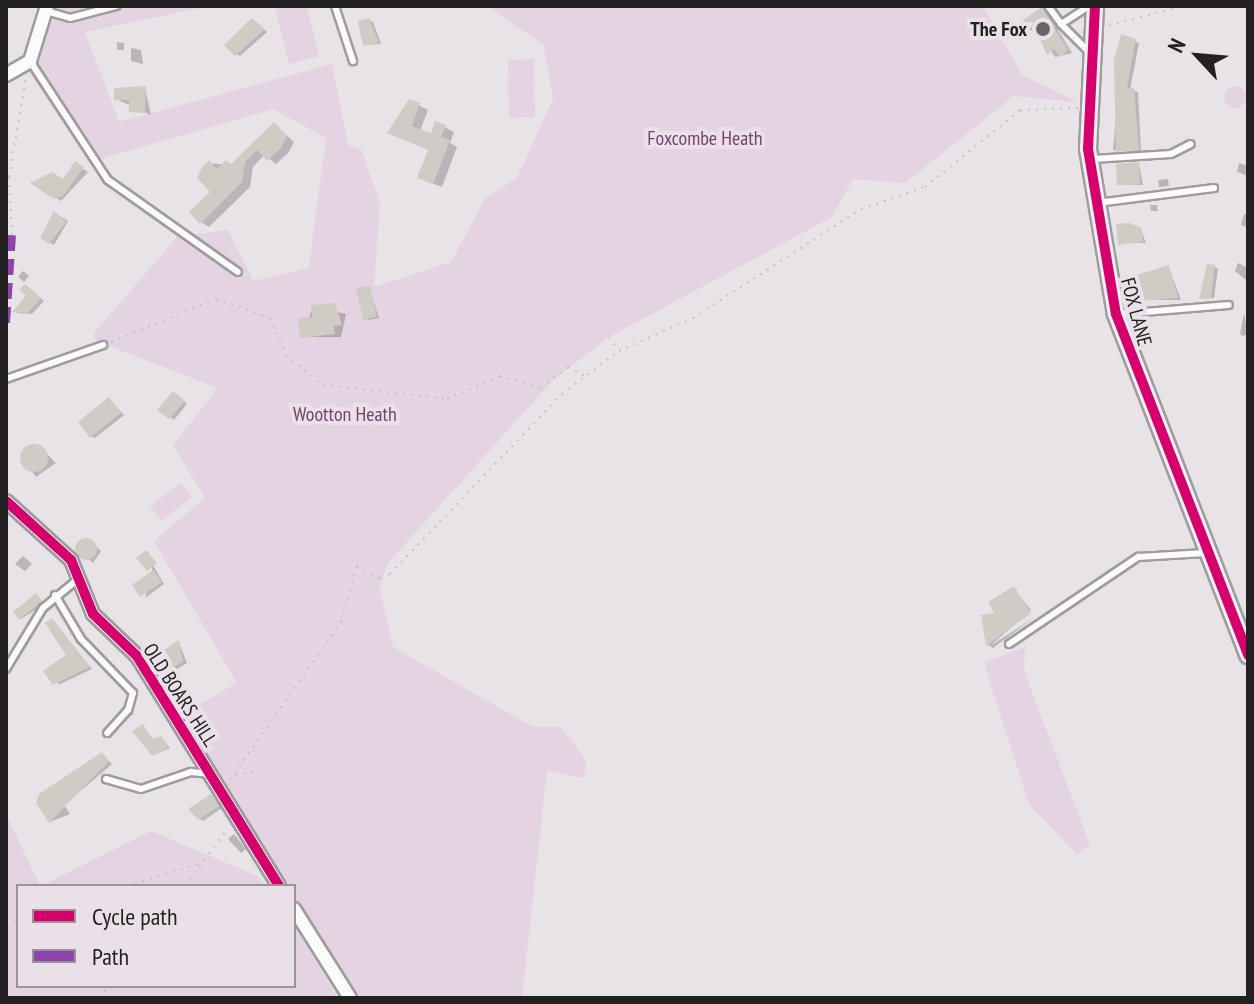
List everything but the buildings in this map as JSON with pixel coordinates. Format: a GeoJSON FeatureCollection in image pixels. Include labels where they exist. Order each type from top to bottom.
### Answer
{"type":"FeatureCollection","features":[{"type":"Feature","properties":{"kind":"street","name":"FOX LANE"},"geometry":{"type":"LineString","coordinates":[[1092,6],[1087,109],[1089,159],[1093,203],[1116,314],[1248,655]]}},
{"type":"Feature","properties":{"kind":"street"},"geometry":{"type":"LineString","coordinates":[[6,75],[30,61],[46,8]]}},
{"type":"Feature","properties":{"kind":"street","name":"OLD BOARS HILL"},"geometry":{"type":"LineString","coordinates":[[6,502],[71,560],[93,614],[137,656],[278,884]]}},
{"type":"Feature","properties":{"kind":"street"},"geometry":{"type":"LineString","coordinates":[[296,912],[350,998]]}},
{"type":"Feature","properties":{"kind":"lane"},"geometry":{"type":"LineString","coordinates":[[46,8],[70,18],[116,6]]}},
{"type":"Feature","properties":{"kind":"lane"},"geometry":{"type":"LineString","coordinates":[[335,6],[353,61]]}},
{"type":"Feature","properties":{"kind":"lane"},"geometry":{"type":"LineString","coordinates":[[1048,6],[1090,53]]}},
{"type":"Feature","properties":{"kind":"lane"},"geometry":{"type":"LineString","coordinates":[[1061,24],[1092,6]]}},
{"type":"Feature","properties":{"kind":"lane"},"geometry":{"type":"LineString","coordinates":[[30,61],[108,180],[238,272]]}},
{"type":"Feature","properties":{"kind":"lane"},"geometry":{"type":"LineString","coordinates":[[1089,159],[1171,154],[1191,144]]}},
{"type":"Feature","properties":{"kind":"lane"},"geometry":{"type":"LineString","coordinates":[[1093,203],[1214,188]]}},
{"type":"Feature","properties":{"kind":"lane"},"geometry":{"type":"LineString","coordinates":[[1116,314],[1229,305]]}},
{"type":"Feature","properties":{"kind":"lane"},"geometry":{"type":"LineString","coordinates":[[6,379],[103,345]]}},
{"type":"Feature","properties":{"kind":"lane"},"geometry":{"type":"LineString","coordinates":[[1009,644],[1138,557],[1209,552]]}},
{"type":"Feature","properties":{"kind":"lane"},"geometry":{"type":"LineString","coordinates":[[6,669],[55,595],[78,579]]}},
{"type":"Feature","properties":{"kind":"lane"},"geometry":{"type":"LineString","coordinates":[[55,595],[81,639],[133,693],[128,710],[107,733]]}},
{"type":"Feature","properties":{"kind":"lane"},"geometry":{"type":"LineString","coordinates":[[106,779],[141,789],[191,772],[210,774]]}},
{"type":"Feature","properties":{"kind":"path"},"geometry":{"type":"LineString","coordinates":[[1092,26],[1185,6]]}},
{"type":"Feature","properties":{"kind":"path"},"geometry":{"type":"LineString","coordinates":[[12,235],[9,177],[30,61]]}},
{"type":"Feature","properties":{"kind":"path"},"geometry":{"type":"LineString","coordinates":[[219,788],[235,776],[341,622],[357,566],[381,579],[390,574],[585,375],[619,351],[693,318],[861,209],[925,187],[1020,110],[1087,109]]}},
{"type":"Feature","properties":{"kind":"path"},"geometry":{"type":"LineString","coordinates":[[103,345],[216,299],[270,318],[286,355],[323,385],[447,399],[500,376],[541,388],[568,367],[585,375]]}},
{"type":"Feature","properties":{"kind":"path"},"geometry":{"type":"LineString","coordinates":[[609,337],[619,351]]}},
{"type":"Feature","properties":{"kind":"path"},"geometry":{"type":"LineString","coordinates":[[235,776],[256,771]]}},
{"type":"Feature","properties":{"kind":"path"},"geometry":{"type":"LineString","coordinates":[[187,884],[236,818]]}},
{"type":"Feature","properties":{"kind":"path"},"geometry":{"type":"LineString","coordinates":[[134,884],[203,863]]}},
{"type":"Feature","properties":{"kind":"green space"},"geometry":{"type":"Polygon","coordinates":[[[39,6],[209,6],[85,32],[119,122],[332,64],[348,145],[361,149],[380,203],[374,287],[451,262],[485,199],[517,178],[553,99],[544,45],[487,6],[983,6],[1022,75],[1078,102],[1014,96],[905,183],[853,179],[832,217],[609,337],[553,380],[389,562],[379,586],[393,647],[533,727],[561,727],[586,760],[584,778],[547,771],[522,998],[353,998],[296,906],[296,884],[283,884],[179,716],[237,683],[154,541],[205,498],[173,445],[218,388],[96,341],[94,333],[177,237],[228,230],[253,281],[309,268],[326,138],[273,109],[89,162],[22,61],[39,6]]]}},
{"type":"Feature","properties":{"kind":"green space"},"geometry":{"type":"Polygon","coordinates":[[[307,6],[319,56],[289,64],[275,7],[307,6]]]}},
{"type":"Feature","properties":{"kind":"green space"},"geometry":{"type":"Polygon","coordinates":[[[534,59],[535,117],[509,118],[508,60],[534,59]]]}},
{"type":"Feature","properties":{"kind":"green space"},"geometry":{"type":"Polygon","coordinates":[[[1235,86],[1243,89],[1246,97],[1243,105],[1235,108],[1227,105],[1224,97],[1227,89],[1235,86]]]}},
{"type":"Feature","properties":{"kind":"green space"},"geometry":{"type":"Polygon","coordinates":[[[181,483],[192,497],[161,521],[150,506],[181,483]]]}},
{"type":"Feature","properties":{"kind":"green space"},"geometry":{"type":"Polygon","coordinates":[[[1025,647],[1024,671],[1090,845],[1077,855],[1029,804],[989,679],[985,662],[1025,647]]]}},
{"type":"Feature","properties":{"kind":"green space"},"geometry":{"type":"Polygon","coordinates":[[[6,814],[39,884],[16,884],[16,988],[296,988],[296,929],[338,998],[6,998],[6,814]]]}},
{"type":"Feature","properties":{"kind":"green space"},"geometry":{"type":"Polygon","coordinates":[[[151,831],[257,876],[264,884],[45,884],[151,831]]]}},
{"type":"Feature","properties":{"kind":"marked path"},"geometry":{"type":"LineString","coordinates":[[6,323],[12,235]]}},
{"type":"Feature","properties":{"kind":"cycle path"},"geometry":{"type":"LineString","coordinates":[[1095,6],[1088,149],[1116,314],[1248,655]]}},
{"type":"Feature","properties":{"kind":"cycle path"},"geometry":{"type":"LineString","coordinates":[[6,501],[71,560],[93,614],[137,656],[278,884]]}},
{"type":"Feature","properties":{"kind":"place","name":"The Fox"},"geometry":{"type":"Point","coordinates":[1043,29]}},
{"type":"Feature","properties":{"kind":"park label","name":"Foxcombe Heath"},"geometry":{"type":"Point","coordinates":[705,138]}},
{"type":"Feature","properties":{"kind":"park label","name":"Wootton Heath"},"geometry":{"type":"Point","coordinates":[345,414]}}]}
